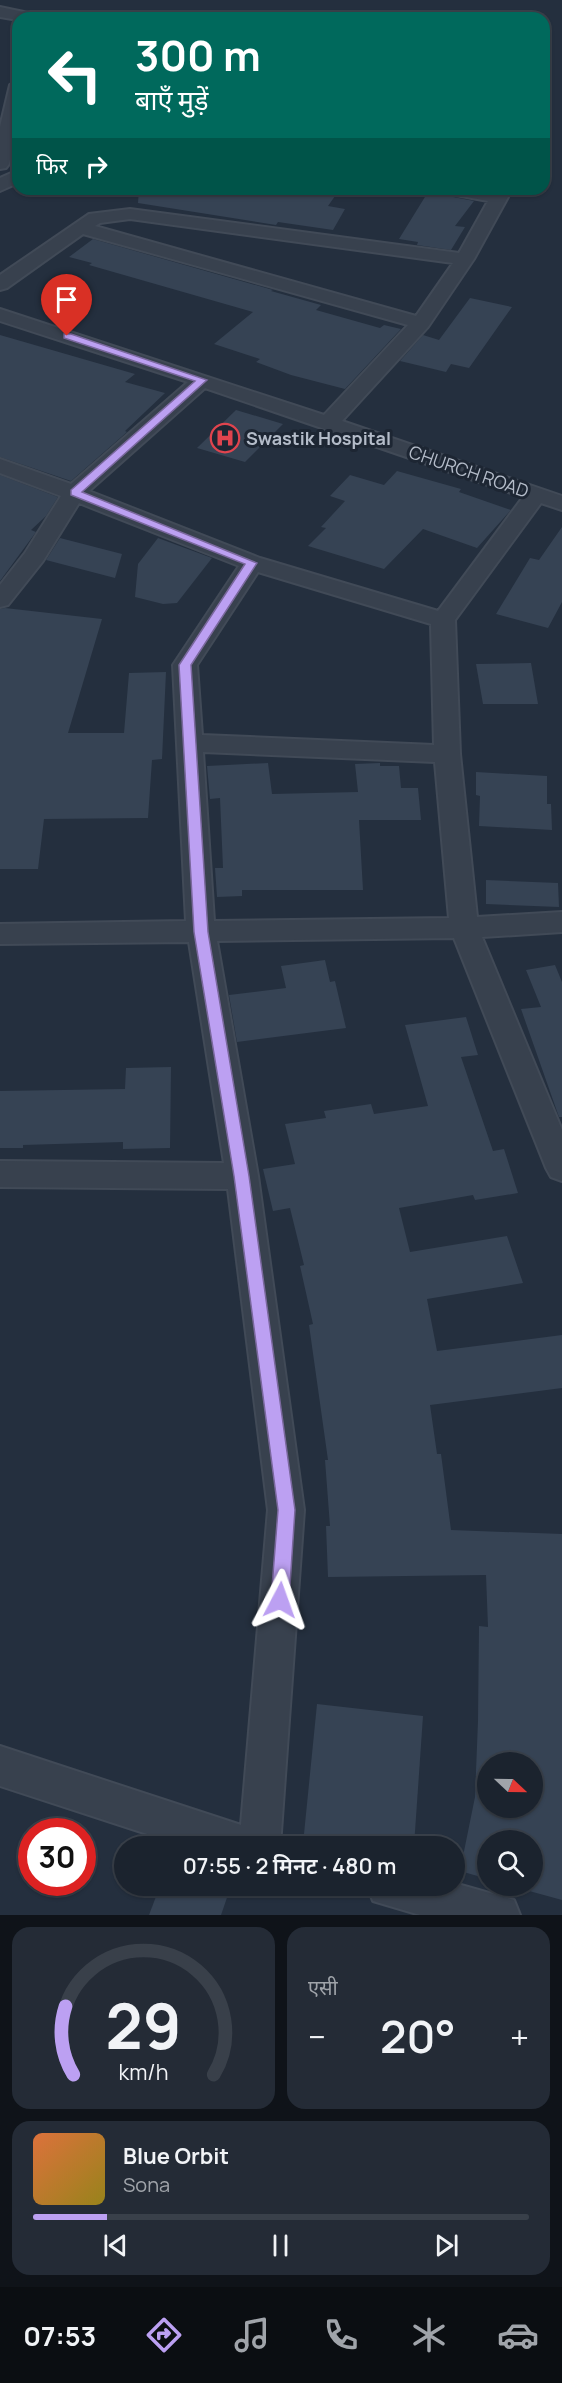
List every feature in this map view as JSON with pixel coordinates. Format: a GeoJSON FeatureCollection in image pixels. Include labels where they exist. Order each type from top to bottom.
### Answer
{"type":"FeatureCollection","features":[{"type":"Feature","properties":{"kind":"street"},"geometry":{"type":"LineString","coordinates":[[0,164],[8,143],[12,122]]}},
{"type":"Feature","properties":{"kind":"street"},"geometry":{"type":"LineString","coordinates":[[328,423],[421,323],[465,259],[498,195]]}},
{"type":"Feature","properties":{"kind":"street"},"geometry":{"type":"LineString","coordinates":[[0,284],[95,218],[130,214],[465,259]]}},
{"type":"Feature","properties":{"kind":"street"},"geometry":{"type":"LineString","coordinates":[[81,228],[421,323]]}},
{"type":"Feature","properties":{"kind":"street","name":"CHURCH ROAD"},"geometry":{"type":"LineString","coordinates":[[0,315],[202,380],[562,503]]}},
{"type":"Feature","properties":{"kind":"street"},"geometry":{"type":"LineString","coordinates":[[0,600],[35,556],[75,492],[202,380]]}},
{"type":"Feature","properties":{"kind":"street"},"geometry":{"type":"LineString","coordinates":[[0,466],[75,492],[252,563],[443,620]]}},
{"type":"Feature","properties":{"kind":"street"},"geometry":{"type":"LineString","coordinates":[[537,494],[443,620],[447,754],[464,928],[562,1168]]}},
{"type":"Feature","properties":{"kind":"street"},"geometry":{"type":"LineString","coordinates":[[252,563],[185,665],[201,932],[242,1176],[286,1510],[261,1836]]}},
{"type":"Feature","properties":{"kind":"street"},"geometry":{"type":"LineString","coordinates":[[190,743],[447,754]]}},
{"type":"Feature","properties":{"kind":"street"},"geometry":{"type":"LineString","coordinates":[[0,934],[464,928],[562,922]]}},
{"type":"Feature","properties":{"kind":"street"},"geometry":{"type":"LineString","coordinates":[[0,1174],[242,1176]]}},
{"type":"Feature","properties":{"kind":"street"},"geometry":{"type":"LineString","coordinates":[[0,1766],[214,1836]]}},
{"type":"Feature","properties":{"kind":"street"},"geometry":{"type":"LineString","coordinates":[[426,1896],[499,1915]]}},
{"type":"Feature","properties":{"kind":"building"},"geometry":{"type":"Polygon","coordinates":[[[139,195],[336,195],[328,206],[345,209],[333,230],[278,222],[276,225],[138,203],[139,195]]]}},
{"type":"Feature","properties":{"kind":"building"},"geometry":{"type":"Polygon","coordinates":[[[426,195],[443,195],[474,201],[455,226],[465,227],[451,250],[417,245],[418,242],[399,239],[426,195]]]}},
{"type":"Feature","properties":{"kind":"building"},"geometry":{"type":"Polygon","coordinates":[[[93,239],[321,305],[316,310],[380,328],[384,325],[401,329],[345,389],[291,375],[256,362],[260,359],[214,344],[253,312],[89,265],[92,263],[69,257],[93,239]]]}},
{"type":"Feature","properties":{"kind":"building"},"geometry":{"type":"Polygon","coordinates":[[[470,298],[512,307],[469,368],[451,364],[446,372],[400,361],[423,335],[439,340],[470,298]]]}},
{"type":"Feature","properties":{"kind":"building"},"geometry":{"type":"Polygon","coordinates":[[[0,335],[135,374],[125,382],[165,393],[125,431],[127,432],[71,481],[0,457],[0,335]]]}},
{"type":"Feature","properties":{"kind":"building"},"geometry":{"type":"Polygon","coordinates":[[[236,410],[283,424],[245,462],[197,448],[236,410]]]}},
{"type":"Feature","properties":{"kind":"building"},"geometry":{"type":"Polygon","coordinates":[[[397,471],[461,489],[459,492],[511,510],[477,548],[423,529],[384,569],[308,546],[326,528],[321,527],[345,501],[330,496],[350,475],[384,485],[397,471]]]}},
{"type":"Feature","properties":{"kind":"building"},"geometry":{"type":"Polygon","coordinates":[[[0,475],[58,497],[46,516],[31,530],[36,532],[0,581],[0,475]]]}},
{"type":"Feature","properties":{"kind":"building"},"geometry":{"type":"Polygon","coordinates":[[[562,527],[562,602],[548,628],[496,614],[530,558],[539,560],[562,527]]]}},
{"type":"Feature","properties":{"kind":"building"},"geometry":{"type":"Polygon","coordinates":[[[60,538],[122,554],[115,578],[46,560],[60,538]]]}},
{"type":"Feature","properties":{"kind":"building"},"geometry":{"type":"Polygon","coordinates":[[[158,538],[212,558],[177,603],[163,604],[135,597],[138,564],[158,538]]]}},
{"type":"Feature","properties":{"kind":"building"},"geometry":{"type":"Polygon","coordinates":[[[0,609],[102,619],[68,733],[124,733],[129,673],[166,672],[162,759],[152,760],[148,818],[44,819],[38,869],[0,869],[0,609]]]}},
{"type":"Feature","properties":{"kind":"building"},"geometry":{"type":"Polygon","coordinates":[[[531,663],[538,704],[483,704],[476,664],[531,663]]]}},
{"type":"Feature","properties":{"kind":"building"},"geometry":{"type":"Polygon","coordinates":[[[268,763],[272,794],[358,792],[355,764],[380,763],[380,766],[399,766],[401,788],[418,788],[421,820],[359,820],[363,890],[242,890],[242,896],[217,897],[215,868],[223,868],[220,798],[210,799],[207,766],[268,763]]]}},
{"type":"Feature","properties":{"kind":"building"},"geometry":{"type":"Polygon","coordinates":[[[476,772],[547,776],[547,804],[551,804],[552,830],[479,826],[480,796],[476,795],[476,772]]]}},
{"type":"Feature","properties":{"kind":"building"},"geometry":{"type":"Polygon","coordinates":[[[486,880],[558,883],[559,907],[486,904],[486,880]]]}},
{"type":"Feature","properties":{"kind":"building"},"geometry":{"type":"Polygon","coordinates":[[[325,960],[330,982],[335,981],[346,1028],[237,1042],[229,995],[286,988],[281,966],[325,960]]]}},
{"type":"Feature","properties":{"kind":"building"},"geometry":{"type":"Polygon","coordinates":[[[555,965],[562,982],[562,1117],[559,1117],[521,1009],[541,1007],[526,970],[555,965]]]}},
{"type":"Feature","properties":{"kind":"building"},"geometry":{"type":"Polygon","coordinates":[[[466,1017],[478,1055],[461,1057],[493,1151],[504,1149],[518,1193],[475,1200],[473,1195],[399,1208],[410,1252],[507,1236],[523,1283],[427,1299],[437,1351],[562,1335],[562,1388],[430,1405],[437,1454],[441,1454],[451,1530],[562,1534],[562,1900],[543,1895],[543,1830],[477,1830],[477,1876],[465,1872],[465,1846],[475,1797],[479,1626],[488,1627],[486,1575],[328,1577],[326,1526],[330,1526],[325,1460],[328,1460],[309,1325],[313,1324],[300,1266],[304,1265],[290,1208],[273,1211],[263,1169],[295,1164],[285,1124],[326,1118],[324,1111],[371,1104],[374,1114],[428,1106],[405,1025],[466,1017]]]}},
{"type":"Feature","properties":{"kind":"building"},"geometry":{"type":"Polygon","coordinates":[[[171,1067],[170,1148],[123,1149],[123,1142],[23,1145],[23,1148],[0,1148],[0,1091],[125,1089],[126,1068],[171,1067]]]}},
{"type":"Feature","properties":{"kind":"building"},"geometry":{"type":"Polygon","coordinates":[[[317,1704],[423,1716],[415,1836],[304,1836],[317,1704]]]}},
{"type":"Feature","properties":{"kind":"building"},"geometry":{"type":"Polygon","coordinates":[[[156,1896],[228,1896],[221,1915],[149,1915],[156,1896]]]}},
{"type":"Feature","properties":{"kind":"place","name":"Swastik Hospital"},"geometry":{"type":"Point","coordinates":[225,438]}},
{"type":"Feature","properties":{"kind":"route"},"geometry":{"type":"LineString","coordinates":[[67,336],[202,380],[75,492],[252,563],[185,665],[201,932],[242,1176],[286,1510],[280,1600]]}}]}
